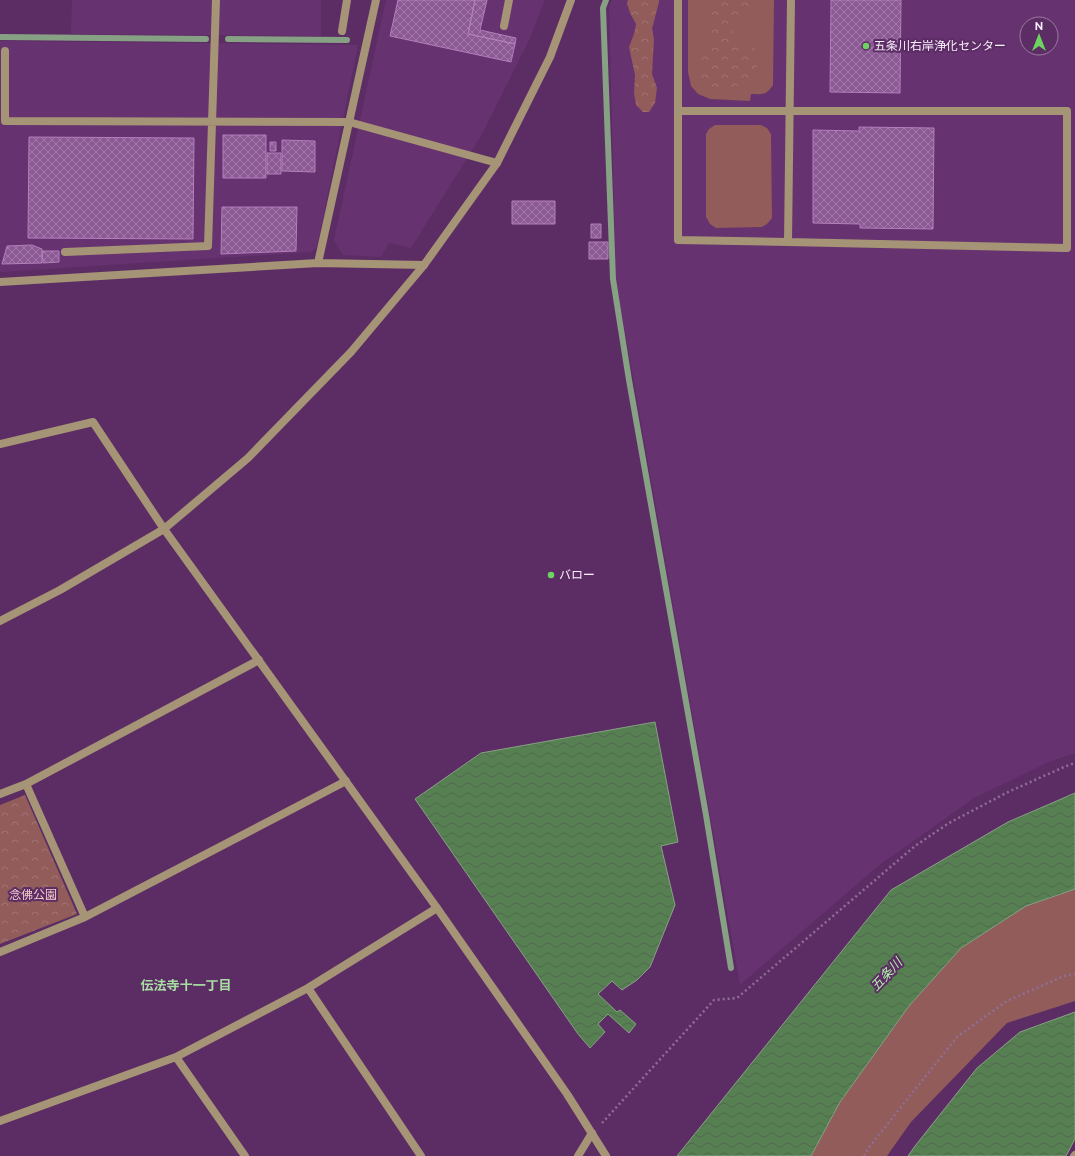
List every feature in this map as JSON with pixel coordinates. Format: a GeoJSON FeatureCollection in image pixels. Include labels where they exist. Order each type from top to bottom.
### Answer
{"type":"FeatureCollection","features":[{"type":"Feature","properties":{"kind":"street"},"geometry":{"type":"LineString","coordinates":[[65,252],[208,246],[216,0]]}},
{"type":"Feature","properties":{"kind":"street"},"geometry":{"type":"LineString","coordinates":[[342,31],[347,0]]}},
{"type":"Feature","properties":{"kind":"street"},"geometry":{"type":"LineString","coordinates":[[318,263],[376,0]]}},
{"type":"Feature","properties":{"kind":"street"},"geometry":{"type":"LineString","coordinates":[[504,26],[510,0]]}},
{"type":"Feature","properties":{"kind":"street"},"geometry":{"type":"LineString","coordinates":[[0,621],[60,590],[164,529],[254,453],[352,352],[424,265],[497,163],[550,56],[571,0]]}},
{"type":"Feature","properties":{"kind":"street"},"geometry":{"type":"LineString","coordinates":[[678,0],[678,111],[678,240],[1067,248],[1067,111],[678,111]]}},
{"type":"Feature","properties":{"kind":"street"},"geometry":{"type":"LineString","coordinates":[[788,242],[791,0]]}},
{"type":"Feature","properties":{"kind":"street"},"geometry":{"type":"LineString","coordinates":[[5,51],[5,121],[349,122],[497,163]]}},
{"type":"Feature","properties":{"kind":"street"},"geometry":{"type":"LineString","coordinates":[[0,282],[318,263],[424,265]]}},
{"type":"Feature","properties":{"kind":"street"},"geometry":{"type":"LineString","coordinates":[[0,444],[93,422],[164,529],[346,781],[567,1094],[606,1156]]}},
{"type":"Feature","properties":{"kind":"street"},"geometry":{"type":"LineString","coordinates":[[0,794],[26,784],[259,660]]}},
{"type":"Feature","properties":{"kind":"street"},"geometry":{"type":"LineString","coordinates":[[0,952],[85,917],[346,781]]}},
{"type":"Feature","properties":{"kind":"street"},"geometry":{"type":"LineString","coordinates":[[26,784],[85,917]]}},
{"type":"Feature","properties":{"kind":"street"},"geometry":{"type":"LineString","coordinates":[[0,1120],[176,1057],[308,988],[436,908]]}},
{"type":"Feature","properties":{"kind":"street"},"geometry":{"type":"LineString","coordinates":[[308,988],[421,1156]]}},
{"type":"Feature","properties":{"kind":"street"},"geometry":{"type":"LineString","coordinates":[[176,1057],[245,1156]]}},
{"type":"Feature","properties":{"kind":"street"},"geometry":{"type":"LineString","coordinates":[[578,1156],[592,1133]]}},
{"type":"Feature","properties":{"kind":"path"},"geometry":{"type":"LineString","coordinates":[[592,1133],[714,1000],[737,998],[915,846],[949,823],[1008,792],[1075,763]]}},
{"type":"Feature","properties":{"kind":"path"},"geometry":{"type":"LineString","coordinates":[[864,1156],[870,1146],[957,1037],[1007,1001],[1064,976],[1075,974]]}},
{"type":"Feature","properties":{"kind":"shaded area"},"geometry":{"type":"Polygon","coordinates":[[[72,0],[321,0],[321,36],[71,34],[72,0]]]}},
{"type":"Feature","properties":{"kind":"shaded area"},"geometry":{"type":"Polygon","coordinates":[[[386,0],[545,0],[530,38],[481,136],[411,248],[389,243],[381,257],[343,255],[334,240],[386,0]]]}},
{"type":"Feature","properties":{"kind":"shaded area","name":"五条川右岸浄化センター"},"geometry":{"type":"Polygon","coordinates":[[[612,0],[1075,0],[1075,753],[1049,762],[974,798],[878,866],[740,985],[616,280],[609,7],[612,0]]]}},
{"type":"Feature","properties":{"kind":"shaded area"},"geometry":{"type":"Polygon","coordinates":[[[0,41],[358,45],[317,247],[311,252],[0,272],[0,41]]]}},
{"type":"Feature","properties":{"kind":"green space"},"geometry":{"type":"Polygon","coordinates":[[[628,0],[659,0],[652,29],[654,39],[652,74],[657,88],[655,103],[649,112],[643,112],[636,105],[634,93],[635,75],[629,47],[636,24],[630,13],[627,3],[628,0]]]}},
{"type":"Feature","properties":{"kind":"green space"},"geometry":{"type":"Polygon","coordinates":[[[688,0],[774,0],[773,85],[766,93],[751,94],[750,101],[710,99],[698,94],[691,86],[688,72],[688,0]]]}},
{"type":"Feature","properties":{"kind":"green space"},"geometry":{"type":"Polygon","coordinates":[[[708,0],[753,0],[743,14],[728,18],[732,30],[738,38],[756,49],[758,64],[755,70],[743,83],[726,92],[712,92],[700,86],[698,74],[699,62],[710,49],[709,20],[712,13],[708,0]]]}},
{"type":"Feature","properties":{"kind":"green space"},"geometry":{"type":"Polygon","coordinates":[[[715,125],[761,125],[767,128],[771,134],[772,218],[762,227],[716,228],[710,224],[706,217],[706,134],[709,129],[715,125]]]}},
{"type":"Feature","properties":{"kind":"green space","name":"念佛公園"},"geometry":{"type":"Polygon","coordinates":[[[25,795],[77,914],[0,944],[0,805],[25,795]]]}},
{"type":"Feature","properties":{"kind":"green space"},"geometry":{"type":"Polygon","coordinates":[[[1075,889],[1075,1001],[1007,1023],[911,1122],[887,1156],[811,1156],[840,1102],[909,1006],[961,948],[1026,906],[1075,889]]]}},
{"type":"Feature","properties":{"kind":"water"},"geometry":{"type":"Polygon","coordinates":[[[655,722],[678,842],[661,846],[675,905],[650,967],[637,980],[622,990],[612,981],[598,994],[617,1012],[620,1010],[636,1024],[629,1033],[608,1014],[598,1024],[605,1032],[590,1048],[578,1034],[415,799],[481,753],[655,722]]]}},
{"type":"Feature","properties":{"kind":"water","name":"五条川"},"geometry":{"type":"Polygon","coordinates":[[[1075,793],[1075,889],[1026,906],[961,948],[909,1006],[840,1102],[811,1156],[677,1156],[891,890],[1008,822],[1075,793]]]}},
{"type":"Feature","properties":{"kind":"water"},"geometry":{"type":"Polygon","coordinates":[[[1075,1012],[1075,1139],[1066,1156],[908,1156],[977,1068],[1020,1032],[1075,1012]]]}},
{"type":"Feature","properties":{"kind":"building"},"geometry":{"type":"Polygon","coordinates":[[[398,0],[475,0],[468,34],[515,44],[511,62],[390,36],[398,0]]]}},
{"type":"Feature","properties":{"kind":"building"},"geometry":{"type":"Polygon","coordinates":[[[475,0],[487,0],[480,30],[516,38],[515,44],[468,34],[475,0]]]}},
{"type":"Feature","properties":{"kind":"building","name":"五条川右岸浄化センター"},"geometry":{"type":"Polygon","coordinates":[[[831,0],[901,0],[900,93],[830,92],[831,0]]]}},
{"type":"Feature","properties":{"kind":"building"},"geometry":{"type":"Polygon","coordinates":[[[859,127],[934,128],[933,229],[860,228],[860,224],[813,223],[813,130],[859,131],[859,127]]]}},
{"type":"Feature","properties":{"kind":"building"},"geometry":{"type":"Polygon","coordinates":[[[223,135],[266,135],[266,178],[223,178],[223,135]]]}},
{"type":"Feature","properties":{"kind":"building"},"geometry":{"type":"Polygon","coordinates":[[[29,137],[194,138],[193,239],[28,238],[29,137]]]}},
{"type":"Feature","properties":{"kind":"building"},"geometry":{"type":"Polygon","coordinates":[[[282,140],[315,141],[315,172],[282,171],[282,140]]]}},
{"type":"Feature","properties":{"kind":"building"},"geometry":{"type":"Polygon","coordinates":[[[270,142],[276,142],[276,151],[270,151],[270,142]]]}},
{"type":"Feature","properties":{"kind":"building"},"geometry":{"type":"Polygon","coordinates":[[[267,153],[281,153],[281,174],[267,174],[267,153]]]}},
{"type":"Feature","properties":{"kind":"building"},"geometry":{"type":"Polygon","coordinates":[[[512,201],[555,201],[555,224],[512,224],[512,201]]]}},
{"type":"Feature","properties":{"kind":"building"},"geometry":{"type":"Polygon","coordinates":[[[222,207],[297,207],[296,251],[221,254],[222,207]]]}},
{"type":"Feature","properties":{"kind":"building"},"geometry":{"type":"Polygon","coordinates":[[[591,224],[601,224],[601,238],[591,238],[591,224]]]}},
{"type":"Feature","properties":{"kind":"building"},"geometry":{"type":"Polygon","coordinates":[[[589,242],[608,242],[608,259],[589,259],[589,242]]]}},
{"type":"Feature","properties":{"kind":"building"},"geometry":{"type":"Polygon","coordinates":[[[32,245],[42,249],[42,263],[2,264],[7,246],[32,245]]]}},
{"type":"Feature","properties":{"kind":"building"},"geometry":{"type":"Polygon","coordinates":[[[42,251],[59,251],[59,262],[43,263],[42,251]]]}},
{"type":"Feature","properties":{"kind":"waterway"},"geometry":{"type":"LineString","coordinates":[[606,0],[603,8],[613,279],[629,380],[706,815],[731,968]]}},
{"type":"Feature","properties":{"kind":"waterway"},"geometry":{"type":"LineString","coordinates":[[0,37],[206,39]]}},
{"type":"Feature","properties":{"kind":"waterway"},"geometry":{"type":"LineString","coordinates":[[228,39],[347,40]]}},
{"type":"Feature","properties":{"kind":"place","name":"五条川右岸浄化センター"},"geometry":{"type":"Point","coordinates":[866,46]}},
{"type":"Feature","properties":{"kind":"place","name":"バロー"},"geometry":{"type":"Point","coordinates":[551,575]}},
{"type":"Feature","properties":{"kind":"district","name":"伝法寺十一丁目"},"geometry":{"type":"Point","coordinates":[186,985]}}]}
